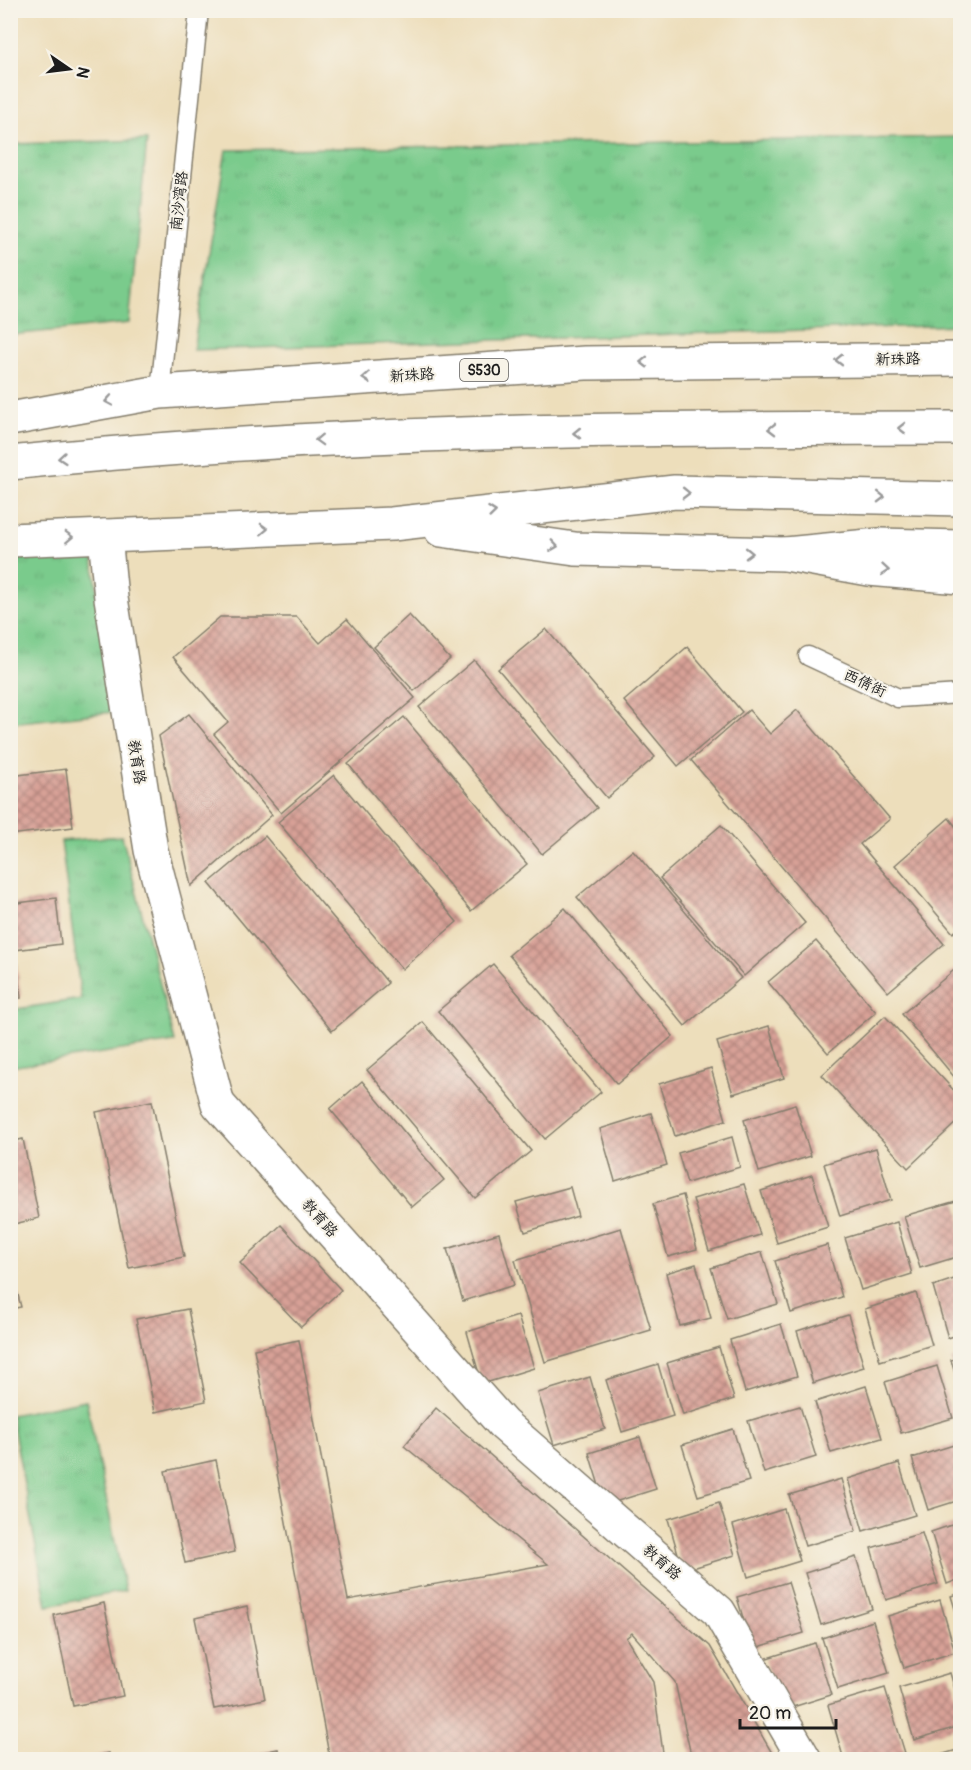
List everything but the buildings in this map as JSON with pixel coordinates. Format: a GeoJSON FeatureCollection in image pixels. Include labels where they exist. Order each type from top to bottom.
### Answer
{"type":"FeatureCollection","features":[{"type":"Feature","properties":{"kind":"main road","name":"新珠路"},"geometry":{"type":"LineString","coordinates":[[10,419],[160,392],[585,363],[960,359]]}},
{"type":"Feature","properties":{"kind":"main road"},"geometry":{"type":"LineString","coordinates":[[10,463],[230,443],[455,435],[960,428]]}},
{"type":"Feature","properties":{"kind":"main road"},"geometry":{"type":"LineString","coordinates":[[10,540],[392,524],[675,492],[960,499]]}},
{"type":"Feature","properties":{"kind":"main road"},"geometry":{"type":"LineString","coordinates":[[392,524],[575,549],[786,554],[879,545],[960,547]]}},
{"type":"Feature","properties":{"kind":"main road","name":"教育路"},"geometry":{"type":"LineString","coordinates":[[105,536],[111,598],[151,850],[218,1104],[503,1424],[719,1612],[805,1760]]}},
{"type":"Feature","properties":{"kind":"main road"},"geometry":{"type":"LineString","coordinates":[[786,554],[870,569],[960,577]]}},
{"type":"Feature","properties":{"kind":"lane","name":"南沙湾路"},"geometry":{"type":"LineString","coordinates":[[160,392],[199,10]]}},
{"type":"Feature","properties":{"kind":"lane","name":"西倩街"},"geometry":{"type":"LineString","coordinates":[[808,656],[898,698],[960,694]]}},
{"type":"Feature","properties":{"kind":"green space"},"geometry":{"type":"Polygon","coordinates":[[[960,137],[960,325],[193,350],[226,150],[960,137]]]}},
{"type":"Feature","properties":{"kind":"green space"},"geometry":{"type":"Polygon","coordinates":[[[147,140],[129,323],[11,335],[11,144],[147,140]]]}},
{"type":"Feature","properties":{"kind":"green space"},"geometry":{"type":"Polygon","coordinates":[[[92,550],[113,712],[11,723],[10,560],[92,550]]]}},
{"type":"Feature","properties":{"kind":"green space"},"geometry":{"type":"Polygon","coordinates":[[[122,836],[175,1042],[11,1067],[11,1010],[81,999],[61,841],[122,836]]]}},
{"type":"Feature","properties":{"kind":"green space"},"geometry":{"type":"Polygon","coordinates":[[[86,1400],[125,1591],[47,1606],[11,1415],[86,1400]]]}}]}
